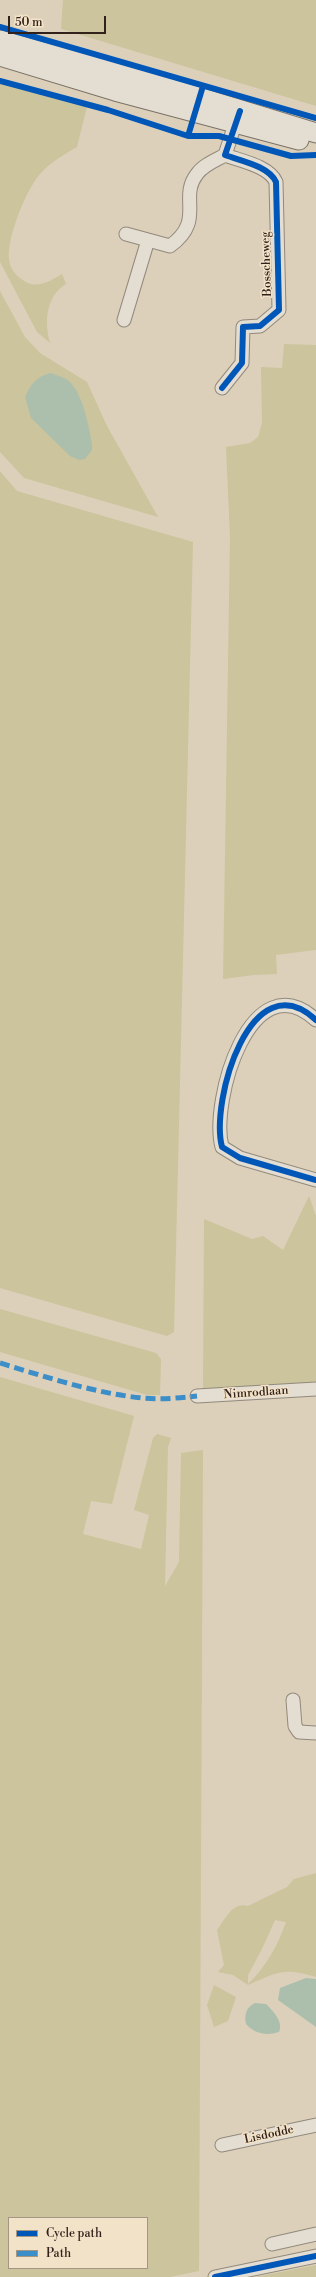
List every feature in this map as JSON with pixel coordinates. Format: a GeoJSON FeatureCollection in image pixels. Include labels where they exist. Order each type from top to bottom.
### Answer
{"type":"FeatureCollection","features":[{"type":"Feature","properties":{"kind":"main road"},"geometry":{"type":"LineString","coordinates":[[0,40],[140,79],[291,139],[316,141]]}},
{"type":"Feature","properties":{"kind":"main road"},"geometry":{"type":"LineString","coordinates":[[0,56],[115,91],[316,132]]}},
{"type":"Feature","properties":{"kind":"street"},"geometry":{"type":"LineString","coordinates":[[126,234],[170,246],[181,238],[188,226],[192,182],[197,174],[204,168],[225,155],[238,117]]}},
{"type":"Feature","properties":{"kind":"street","name":"Bosscheweg"},"geometry":{"type":"LineString","coordinates":[[222,388],[242,363],[243,327],[260,326],[279,310],[276,182],[273,174],[266,170],[225,155]]}},
{"type":"Feature","properties":{"kind":"street"},"geometry":{"type":"LineString","coordinates":[[124,320],[148,240]]}},
{"type":"Feature","properties":{"kind":"street"},"geometry":{"type":"LineString","coordinates":[[316,1020],[306,1011],[286,1005],[265,1010],[251,1025],[235,1055],[226,1080],[219,1135],[222,1147],[230,1154],[316,1180]]}},
{"type":"Feature","properties":{"kind":"street","name":"Nimrodlaan"},"geometry":{"type":"LineString","coordinates":[[197,1396],[316,1389]]}},
{"type":"Feature","properties":{"kind":"street"},"geometry":{"type":"LineString","coordinates":[[293,1700],[295,1726],[299,1732],[316,1733]]}},
{"type":"Feature","properties":{"kind":"street","name":"Lisdodde"},"geometry":{"type":"LineString","coordinates":[[222,2145],[316,2125]]}},
{"type":"Feature","properties":{"kind":"street"},"geometry":{"type":"LineString","coordinates":[[272,2244],[316,2234]]}},
{"type":"Feature","properties":{"kind":"street"},"geometry":{"type":"LineString","coordinates":[[215,2277],[316,2256]]}},
{"type":"Feature","properties":{"kind":"shaded area"},"geometry":{"type":"Polygon","coordinates":[[[63,0],[316,0],[316,106],[61,29],[63,0]]]}},
{"type":"Feature","properties":{"kind":"shaded area"},"geometry":{"type":"Polygon","coordinates":[[[0,83],[87,107],[77,147],[48,166],[40,174],[29,191],[18,214],[9,250],[9,259],[12,270],[26,282],[35,285],[45,283],[62,274],[66,284],[54,295],[48,310],[47,327],[50,343],[37,332],[0,262],[0,83]]]}},
{"type":"Feature","properties":{"kind":"shaded area"},"geometry":{"type":"Polygon","coordinates":[[[0,291],[25,337],[40,353],[87,382],[107,426],[158,517],[24,478],[0,452],[0,291]]]}},
{"type":"Feature","properties":{"kind":"shaded area"},"geometry":{"type":"Polygon","coordinates":[[[284,344],[316,345],[316,950],[276,955],[277,974],[223,979],[230,537],[226,447],[250,443],[258,437],[262,423],[261,367],[282,368],[284,344]]]}},
{"type":"Feature","properties":{"kind":"shaded area"},"geometry":{"type":"Polygon","coordinates":[[[50,373],[68,380],[75,388],[82,403],[92,444],[92,450],[85,459],[79,460],[70,456],[31,418],[25,397],[29,388],[34,382],[50,373]]]}},
{"type":"Feature","properties":{"kind":"shaded area"},"geometry":{"type":"Polygon","coordinates":[[[0,471],[17,491],[193,542],[174,1332],[167,1336],[0,1288],[0,471]]]}},
{"type":"Feature","properties":{"kind":"shaded area"},"geometry":{"type":"Polygon","coordinates":[[[309,1196],[316,1216],[316,1384],[203,1391],[204,1219],[252,1239],[263,1236],[283,1250],[309,1196]]]}},
{"type":"Feature","properties":{"kind":"shaded area"},"geometry":{"type":"Polygon","coordinates":[[[0,1309],[156,1353],[161,1359],[160,1395],[147,1395],[0,1352],[0,1309]]]}},
{"type":"Feature","properties":{"kind":"shaded area"},"geometry":{"type":"Polygon","coordinates":[[[0,1377],[134,1416],[112,1504],[91,1501],[83,1534],[141,1549],[149,1515],[134,1510],[153,1438],[157,1434],[171,1438],[168,1447],[165,1586],[179,1562],[181,1453],[203,1450],[199,2271],[170,2277],[0,2277],[0,1377]]]}},
{"type":"Feature","properties":{"kind":"shaded area"},"geometry":{"type":"Polygon","coordinates":[[[316,1873],[316,1977],[296,1972],[281,1972],[248,1985],[233,1975],[218,1972],[224,1965],[217,1930],[226,1916],[238,1906],[248,1906],[287,1887],[294,1879],[316,1873]],[[275,1920],[248,1975],[248,1984],[271,1955],[286,1922],[275,1920]]]}},
{"type":"Feature","properties":{"kind":"shaded area"},"geometry":{"type":"Polygon","coordinates":[[[306,1978],[316,1979],[316,2027],[278,2000],[280,1988],[306,1978]]]}},
{"type":"Feature","properties":{"kind":"shaded area"},"geometry":{"type":"Polygon","coordinates":[[[214,1985],[236,1997],[228,2021],[214,2027],[207,2005],[214,1985]]]}},
{"type":"Feature","properties":{"kind":"shaded area"},"geometry":{"type":"Polygon","coordinates":[[[255,2003],[266,2004],[275,2013],[280,2024],[279,2032],[265,2034],[253,2030],[246,2024],[246,2012],[255,2003]]]}},
{"type":"Feature","properties":{"kind":"shaded area"},"geometry":{"type":"Polygon","coordinates":[[[316,2265],[316,2277],[256,2277],[316,2265]]]}},
{"type":"Feature","properties":{"kind":"marked path"},"geometry":{"type":"LineString","coordinates":[[0,1363],[70,1384],[124,1396],[156,1399],[197,1396]]}},
{"type":"Feature","properties":{"kind":"cycle path"},"geometry":{"type":"LineString","coordinates":[[0,27],[316,118]]}},
{"type":"Feature","properties":{"kind":"cycle path"},"geometry":{"type":"LineString","coordinates":[[0,81],[108,110],[188,136],[219,136],[291,156],[316,155]]}},
{"type":"Feature","properties":{"kind":"cycle path"},"geometry":{"type":"LineString","coordinates":[[188,136],[203,86]]}},
{"type":"Feature","properties":{"kind":"cycle path"},"geometry":{"type":"LineString","coordinates":[[222,388],[242,363],[243,327],[260,326],[279,310],[276,182],[272,176],[261,168],[225,155],[240,111]]}},
{"type":"Feature","properties":{"kind":"cycle path"},"geometry":{"type":"LineString","coordinates":[[316,1020],[293,1006],[272,1008],[255,1022],[240,1044],[229,1071],[222,1099],[220,1126],[222,1147],[240,1158],[316,1180]]}},
{"type":"Feature","properties":{"kind":"cycle path"},"geometry":{"type":"LineString","coordinates":[[215,2277],[316,2256]]}}]}
